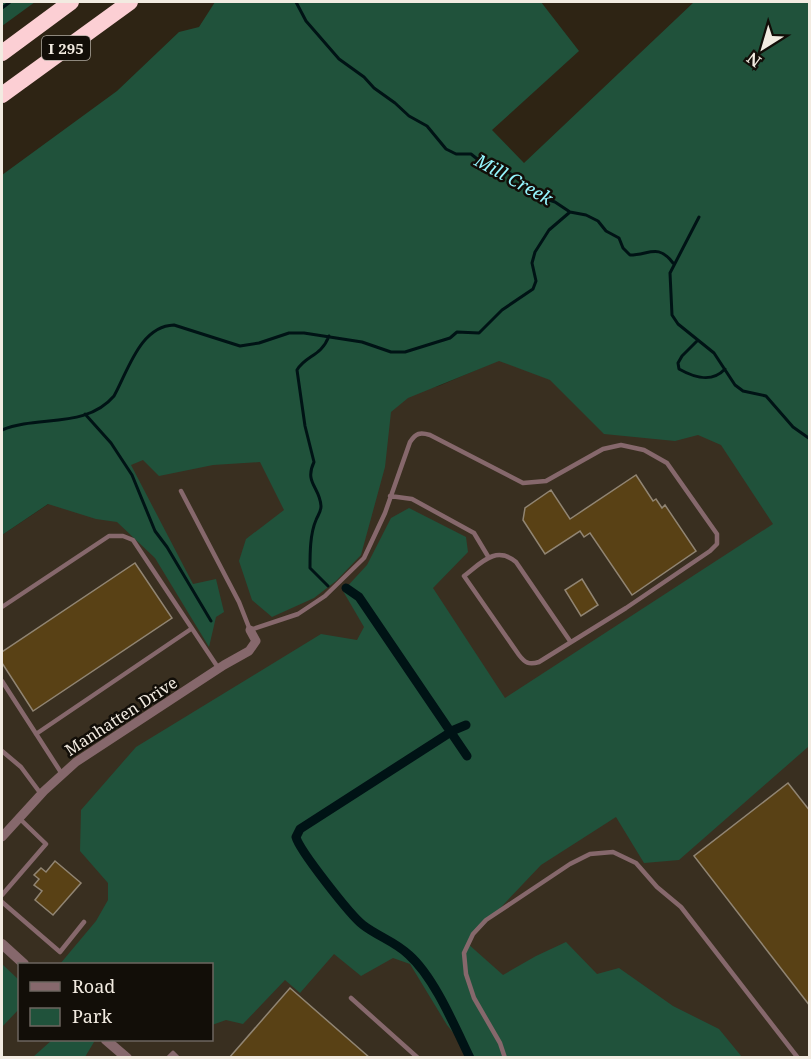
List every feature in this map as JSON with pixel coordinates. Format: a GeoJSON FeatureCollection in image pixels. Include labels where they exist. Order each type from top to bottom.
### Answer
{"type":"FeatureCollection","features":[{"type":"Feature","properties":{"kind":"highway","name":"I 295"},"geometry":{"type":"LineString","coordinates":[[2,53],[71,2]]}},
{"type":"Feature","properties":{"kind":"highway","name":"I 295"},"geometry":{"type":"LineString","coordinates":[[2,95],[130,2]]}},
{"type":"Feature","properties":{"kind":"street","name":"Manhatten Drive"},"geometry":{"type":"LineString","coordinates":[[2,837],[41,794],[88,754],[254,646],[256,641],[249,630]]}},
{"type":"Feature","properties":{"kind":"street"},"geometry":{"type":"LineString","coordinates":[[2,944],[23,963]]}},
{"type":"Feature","properties":{"kind":"street"},"geometry":{"type":"LineString","coordinates":[[107,1041],[127,1058]]}},
{"type":"Feature","properties":{"kind":"lane"},"geometry":{"type":"LineString","coordinates":[[181,491],[239,602],[249,630],[298,614],[325,596],[364,558],[410,442],[415,435],[421,433],[430,435],[523,483],[546,481],[603,449],[621,445],[644,450],[667,463],[717,534],[717,544],[710,551],[626,608],[539,662],[531,664],[525,662],[464,576],[489,558],[505,554],[516,562],[570,641]]}},
{"type":"Feature","properties":{"kind":"lane"},"geometry":{"type":"LineString","coordinates":[[390,496],[412,499],[474,533],[489,558]]}},
{"type":"Feature","properties":{"kind":"lane"},"geometry":{"type":"LineString","coordinates":[[2,607],[108,536],[123,536],[133,540],[219,669]]}},
{"type":"Feature","properties":{"kind":"lane"},"geometry":{"type":"LineString","coordinates":[[36,734],[191,629]]}},
{"type":"Feature","properties":{"kind":"lane"},"geometry":{"type":"LineString","coordinates":[[2,681],[62,774]]}},
{"type":"Feature","properties":{"kind":"lane"},"geometry":{"type":"LineString","coordinates":[[2,751],[21,767],[41,794]]}},
{"type":"Feature","properties":{"kind":"lane"},"geometry":{"type":"LineString","coordinates":[[2,895],[46,844],[19,818]]}},
{"type":"Feature","properties":{"kind":"lane"},"geometry":{"type":"LineString","coordinates":[[505,1058],[500,1043],[474,998],[466,974],[464,953],[472,934],[486,920],[570,864],[590,854],[612,852],[636,863],[657,887],[681,907],[798,1058]]}},
{"type":"Feature","properties":{"kind":"lane"},"geometry":{"type":"LineString","coordinates":[[2,902],[60,952],[84,922]]}},
{"type":"Feature","properties":{"kind":"lane"},"geometry":{"type":"LineString","coordinates":[[351,998],[418,1058]]}},
{"type":"Feature","properties":{"kind":"lane"},"geometry":{"type":"LineString","coordinates":[[168,1058],[173,1053],[178,1058]]}},
{"type":"Feature","properties":{"kind":"shaded area"},"geometry":{"type":"Polygon","coordinates":[[[499,360],[597,397],[809,459],[809,1057],[2,1058],[2,535],[110,463],[439,386],[499,360]]]}},
{"type":"Feature","properties":{"kind":"green space"},"geometry":{"type":"Polygon","coordinates":[[[2,2],[35,2],[2,26],[2,2]]]}},
{"type":"Feature","properties":{"kind":"green space"},"geometry":{"type":"Polygon","coordinates":[[[215,2],[541,2],[579,51],[492,130],[524,163],[694,2],[809,2],[809,748],[679,860],[644,863],[616,817],[541,865],[467,943],[503,975],[566,942],[597,974],[619,968],[673,1006],[719,1029],[742,1057],[473,1057],[447,1025],[410,964],[393,958],[361,976],[334,954],[300,993],[285,980],[243,1024],[226,1020],[213,1025],[213,963],[61,963],[96,921],[108,900],[108,883],[80,851],[81,810],[136,747],[321,634],[357,640],[364,627],[343,591],[367,565],[391,518],[409,508],[466,537],[468,552],[433,588],[505,698],[773,524],[721,445],[698,435],[675,441],[604,434],[550,380],[499,361],[408,398],[391,412],[385,467],[361,555],[336,581],[314,598],[272,617],[252,600],[239,561],[246,539],[284,510],[260,462],[213,465],[159,476],[143,460],[131,465],[193,584],[216,579],[224,612],[216,617],[209,647],[155,558],[117,522],[96,519],[48,504],[2,535],[2,175],[117,91],[179,32],[199,27],[215,2]]]}},
{"type":"Feature","properties":{"kind":"green space"},"geometry":{"type":"Polygon","coordinates":[[[2,964],[18,979],[18,1010],[2,1027],[2,964]]]}},
{"type":"Feature","properties":{"kind":"green space"},"geometry":{"type":"Polygon","coordinates":[[[51,1041],[94,1042],[85,1057],[33,1057],[51,1041]]]}},
{"type":"Feature","properties":{"kind":"building"},"geometry":{"type":"Polygon","coordinates":[[[636,475],[653,501],[656,499],[662,508],[665,505],[696,551],[632,595],[590,533],[584,537],[580,531],[545,554],[523,520],[525,508],[551,490],[570,519],[636,475]]]}},
{"type":"Feature","properties":{"kind":"building"},"geometry":{"type":"Polygon","coordinates":[[[135,563],[172,618],[33,711],[2,663],[2,652],[135,563]]]}},
{"type":"Feature","properties":{"kind":"building"},"geometry":{"type":"Polygon","coordinates":[[[582,579],[598,605],[581,616],[565,590],[582,579]]]}},
{"type":"Feature","properties":{"kind":"building"},"geometry":{"type":"Polygon","coordinates":[[[788,783],[810,811],[810,1006],[694,856],[788,783]]]}},
{"type":"Feature","properties":{"kind":"building"},"geometry":{"type":"Polygon","coordinates":[[[55,861],[81,883],[53,915],[35,900],[42,891],[34,885],[39,879],[34,875],[41,868],[46,872],[55,861]]]}},
{"type":"Feature","properties":{"kind":"building"},"geometry":{"type":"Polygon","coordinates":[[[290,988],[370,1058],[229,1058],[290,988]]]}},
{"type":"Feature","properties":{"kind":"waterway"},"geometry":{"type":"LineString","coordinates":[[2,8],[10,2]]}},
{"type":"Feature","properties":{"kind":"waterway","name":"Mill Creek"},"geometry":{"type":"LineString","coordinates":[[296,2],[306,21],[339,59],[364,77],[409,116],[427,126],[446,149],[456,154],[471,154],[486,166],[508,172],[546,199],[570,212],[586,215],[598,221],[606,231],[619,238],[623,248],[630,255],[658,252],[663,253],[673,263]]}},
{"type":"Feature","properties":{"kind":"waterway"},"geometry":{"type":"LineString","coordinates":[[2,430],[31,423],[76,417],[103,406],[114,396],[144,341],[162,327],[174,325],[240,346],[259,343],[289,333],[304,333],[362,342],[391,352],[405,352],[450,338],[457,332],[479,333],[502,310],[533,289],[536,281],[532,263],[535,252],[549,230],[570,212]]}},
{"type":"Feature","properties":{"kind":"waterway","name":"Mill Creek"},"geometry":{"type":"LineString","coordinates":[[699,217],[670,273],[672,315],[678,324],[714,353],[735,385],[743,391],[766,396],[793,427],[810,439]]}},
{"type":"Feature","properties":{"kind":"waterway"},"geometry":{"type":"LineString","coordinates":[[328,586],[310,568],[313,531],[321,506],[311,475],[314,462],[305,426],[297,370],[322,348],[329,336]]}},
{"type":"Feature","properties":{"kind":"waterway"},"geometry":{"type":"LineString","coordinates":[[698,340],[682,356],[678,363],[679,369],[703,378],[715,376],[725,369]]}},
{"type":"Feature","properties":{"kind":"waterway"},"geometry":{"type":"LineString","coordinates":[[85,414],[111,443],[132,475],[155,531],[211,621]]}},
{"type":"Feature","properties":{"kind":"waterway"},"geometry":{"type":"LineString","coordinates":[[346,588],[359,597],[467,756]]}},
{"type":"Feature","properties":{"kind":"waterway"},"geometry":{"type":"LineString","coordinates":[[466,725],[454,730],[300,829],[296,837],[315,868],[357,919],[368,929],[404,950],[418,964],[443,1003],[470,1058]]}}]}
